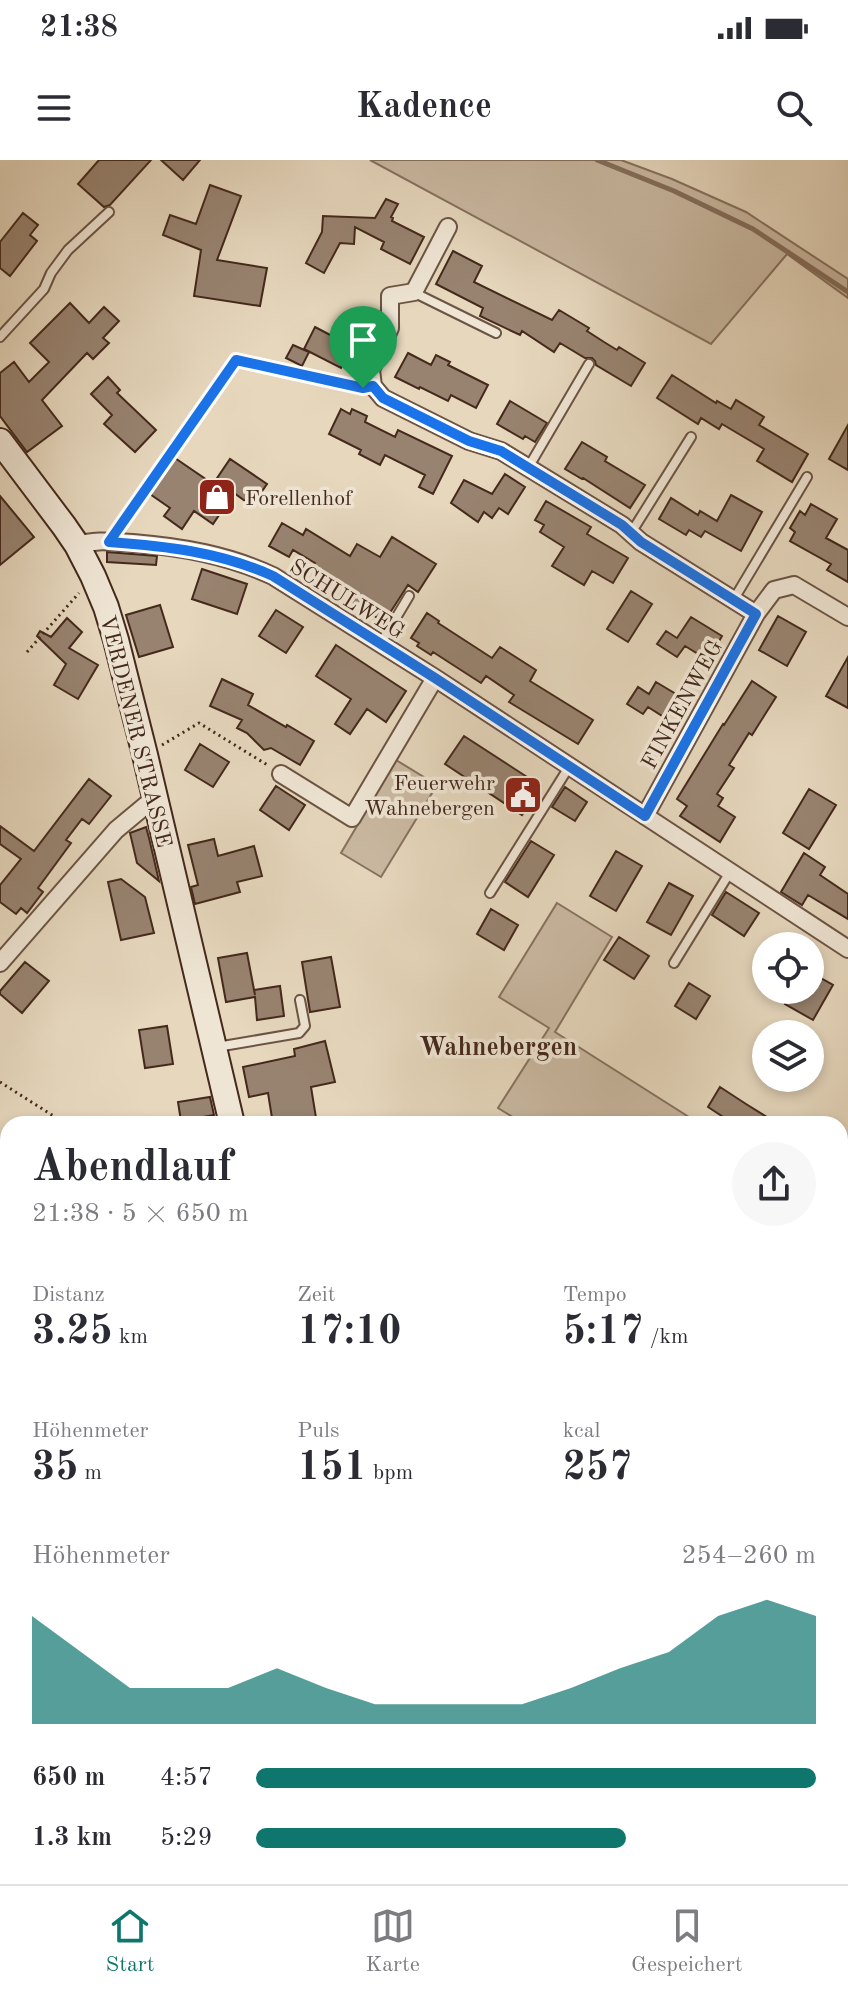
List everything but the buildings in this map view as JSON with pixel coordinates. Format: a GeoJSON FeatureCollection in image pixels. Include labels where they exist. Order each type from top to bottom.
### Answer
{"type":"FeatureCollection","features":[{"type":"Feature","properties":{"kind":"street"},"geometry":{"type":"LineString","coordinates":[[448,227],[414,292],[390,296],[390,328],[371,370],[373,386],[383,398],[469,441],[501,451],[622,525],[641,542],[756,614]]}},
{"type":"Feature","properties":{"kind":"street","name":"VERDENER STRASSE"},"geometry":{"type":"LineString","coordinates":[[0,441],[77,545],[106,607],[145,755],[230,1116]]}},
{"type":"Feature","properties":{"kind":"street","name":"SCHULWEG"},"geometry":{"type":"LineString","coordinates":[[77,545],[93,540],[195,550],[247,564],[273,576],[435,678],[848,949]]}},
{"type":"Feature","properties":{"kind":"street","name":"FINKENWEG"},"geometry":{"type":"LineString","coordinates":[[645,816],[756,614],[774,590],[794,585],[848,617]]}},
{"type":"Feature","properties":{"kind":"street"},"geometry":{"type":"LineString","coordinates":[[281,774],[352,818],[435,678]]}},
{"type":"Feature","properties":{"kind":"street"},"geometry":{"type":"LineString","coordinates":[[0,963],[116,830],[146,805],[156,803]]}},
{"type":"Feature","properties":{"kind":"lane"},"geometry":{"type":"LineString","coordinates":[[0,337],[44,289],[51,273],[68,250],[109,212]]}},
{"type":"Feature","properties":{"kind":"lane"},"geometry":{"type":"LineString","coordinates":[[414,292],[496,333]]}},
{"type":"Feature","properties":{"kind":"lane"},"geometry":{"type":"LineString","coordinates":[[528,468],[589,364]]}},
{"type":"Feature","properties":{"kind":"lane"},"geometry":{"type":"LineString","coordinates":[[631,533],[691,437]]}},
{"type":"Feature","properties":{"kind":"lane"},"geometry":{"type":"LineString","coordinates":[[734,600],[807,477]]}},
{"type":"Feature","properties":{"kind":"lane"},"geometry":{"type":"LineString","coordinates":[[380,644],[409,596]]}},
{"type":"Feature","properties":{"kind":"lane"},"geometry":{"type":"LineString","coordinates":[[490,893],[569,767]]}},
{"type":"Feature","properties":{"kind":"lane"},"geometry":{"type":"LineString","coordinates":[[674,963],[730,872]]}},
{"type":"Feature","properties":{"kind":"lane"},"geometry":{"type":"LineString","coordinates":[[213,1048],[299,1033],[305,1026],[300,1000]]}},
{"type":"Feature","properties":{"kind":"path"},"geometry":{"type":"LineString","coordinates":[[109,542],[236,360],[363,388],[373,386]]}},
{"type":"Feature","properties":{"kind":"path"},"geometry":{"type":"LineString","coordinates":[[27,652],[85,588]]}},
{"type":"Feature","properties":{"kind":"path"},"geometry":{"type":"LineString","coordinates":[[145,755],[199,723],[281,774]]}},
{"type":"Feature","properties":{"kind":"path"},"geometry":{"type":"LineString","coordinates":[[0,1082],[53,1116]]}},
{"type":"Feature","properties":{"kind":"shaded area"},"geometry":{"type":"Polygon","coordinates":[[[370,160],[621,160],[746,212],[848,279],[848,298],[787,254],[711,344],[370,160]]]}},
{"type":"Feature","properties":{"kind":"shaded area"},"geometry":{"type":"Polygon","coordinates":[[[396,760],[437,785],[381,877],[341,853],[396,760]]]}},
{"type":"Feature","properties":{"kind":"shaded area"},"geometry":{"type":"Polygon","coordinates":[[[557,903],[612,937],[555,1032],[687,1116],[511,1116],[498,1108],[549,1028],[499,997],[557,903]]]}},
{"type":"Feature","properties":{"kind":"waterway"},"geometry":{"type":"LineString","coordinates":[[597,160],[674,191],[753,229],[848,292]]}},
{"type":"Feature","properties":{"kind":"place","name":"Forellenhof"},"geometry":{"type":"Point","coordinates":[217,497]}},
{"type":"Feature","properties":{"kind":"place","name":"Feuerwehr Wahnebergen"},"geometry":{"type":"Point","coordinates":[523,795]}},
{"type":"Feature","properties":{"kind":"district","name":"Wahnebergen"},"geometry":{"type":"Point","coordinates":[498,1046]}},
{"type":"Feature","properties":{"kind":"route"},"geometry":{"type":"LineString","coordinates":[[236,360],[363,388],[373,386],[383,398],[469,441],[501,451],[622,525],[641,542],[756,614],[645,816],[273,576],[247,564],[195,550],[109,542],[236,360]]}}]}
